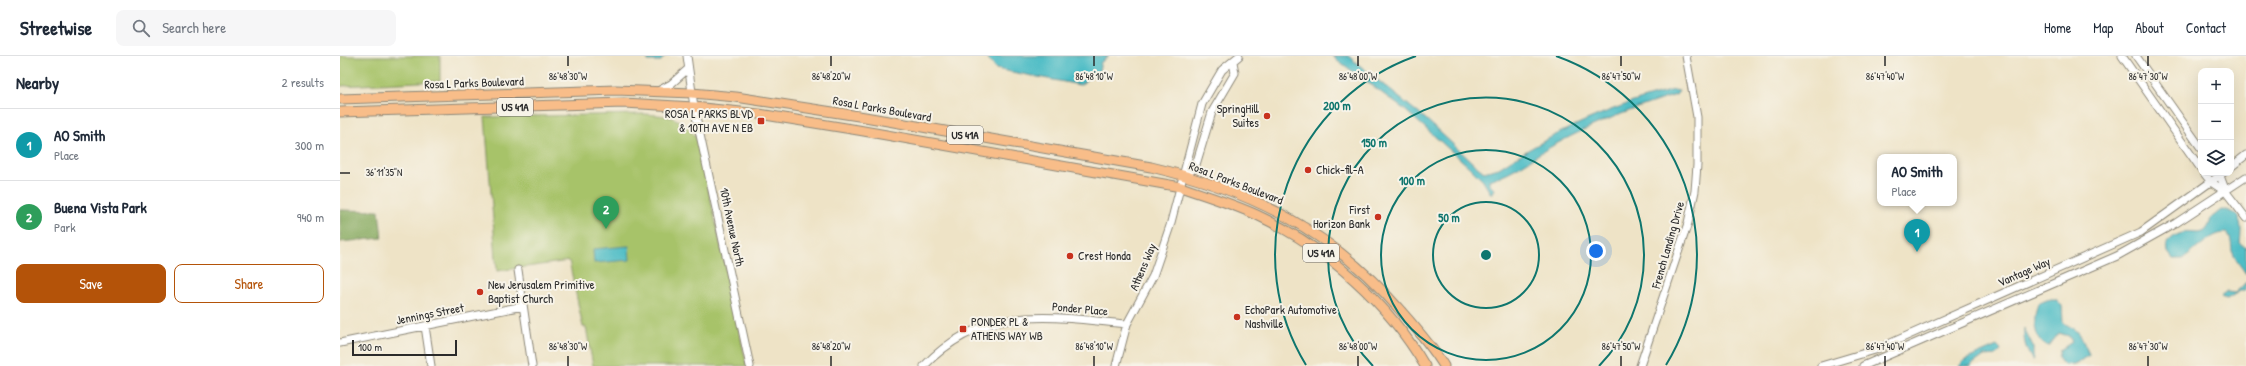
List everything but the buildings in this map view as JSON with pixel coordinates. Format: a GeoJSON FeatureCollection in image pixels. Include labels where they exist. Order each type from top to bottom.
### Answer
{"type":"FeatureCollection","features":[{"type":"Feature","properties":{"kind":"main road","name":"Rosa L Parks Boulevard"},"geometry":{"type":"LineString","coordinates":[[340,99],[616,90],[692,93],[736,97],[864,117],[1152,167],[1205,181],[1272,209],[1322,237],[1384,291],[1414,325],[1444,366]]}},
{"type":"Feature","properties":{"kind":"main road","name":"Rosa L Parks Boulevard"},"geometry":{"type":"LineString","coordinates":[[340,112],[609,104],[694,107],[759,114],[858,130],[1181,187],[1223,201],[1262,217],[1307,243],[1334,263],[1375,300],[1400,331],[1425,366]]}},
{"type":"Feature","properties":{"kind":"street","name":"Athens Way"},"geometry":{"type":"LineString","coordinates":[[1116,366],[1127,324],[1153,276],[1170,226],[1185,175],[1196,123],[1202,104],[1222,70],[1234,62],[1239,56]]}},
{"type":"Feature","properties":{"kind":"street","name":"French Landing Drive"},"geometry":{"type":"LineString","coordinates":[[1640,366],[1688,223],[1695,191],[1697,165],[1697,117],[1686,56]]}},
{"type":"Feature","properties":{"kind":"street"},"geometry":{"type":"LineString","coordinates":[[2122,56],[2198,165]]}},
{"type":"Feature","properties":{"kind":"street"},"geometry":{"type":"LineString","coordinates":[[2136,56],[2198,144]]}},
{"type":"Feature","properties":{"kind":"street"},"geometry":{"type":"LineString","coordinates":[[658,91],[671,84],[687,61]]}},
{"type":"Feature","properties":{"kind":"street","name":"10th Avenue North"},"geometry":{"type":"LineString","coordinates":[[687,61],[694,107],[750,366]]}},
{"type":"Feature","properties":{"kind":"street","name":"Athens Way"},"geometry":{"type":"LineString","coordinates":[[1185,175],[1195,168],[1212,112],[1235,73],[1234,62]]}},
{"type":"Feature","properties":{"kind":"street"},"geometry":{"type":"LineString","coordinates":[[2234,165],[2246,155]]}},
{"type":"Feature","properties":{"kind":"street"},"geometry":{"type":"LineString","coordinates":[[2206,176],[2211,182],[2226,192],[2246,218]]}},
{"type":"Feature","properties":{"kind":"street","name":"Vantage Way"},"geometry":{"type":"LineString","coordinates":[[1821,366],[1875,350],[2141,232],[2218,176]]}},
{"type":"Feature","properties":{"kind":"street"},"geometry":{"type":"LineString","coordinates":[[2222,176],[2226,192]]}},
{"type":"Feature","properties":{"kind":"street","name":"Vantage Way"},"geometry":{"type":"LineString","coordinates":[[1863,366],[1993,312],[2117,256],[2176,224],[2226,192],[2246,177]]}},
{"type":"Feature","properties":{"kind":"street"},"geometry":{"type":"LineString","coordinates":[[518,270],[532,366]]}},
{"type":"Feature","properties":{"kind":"street","name":"Jennings Street"},"geometry":{"type":"LineString","coordinates":[[340,343],[523,306]]}},
{"type":"Feature","properties":{"kind":"street","name":"Ponder Place"},"geometry":{"type":"LineString","coordinates":[[924,366],[940,349],[954,339],[972,330],[1011,319],[1050,316],[1127,324]]}},
{"type":"Feature","properties":{"kind":"street"},"geometry":{"type":"LineString","coordinates":[[425,326],[431,366]]}},
{"type":"Feature","properties":{"kind":"street"},"geometry":{"type":"LineString","coordinates":[[1636,366],[1644,355]]}},
{"type":"Feature","properties":{"kind":"street"},"geometry":{"type":"LineString","coordinates":[[1644,355],[1647,366]]}},
{"type":"Feature","properties":{"kind":"green space"},"geometry":{"type":"Polygon","coordinates":[[[340,56],[440,56],[440,81],[340,86],[340,56]]]}},
{"type":"Feature","properties":{"kind":"green space"},"geometry":{"type":"Polygon","coordinates":[[[644,114],[669,117],[681,122],[698,141],[747,366],[593,366],[586,327],[583,327],[569,261],[497,271],[485,117],[644,114]]]}},
{"type":"Feature","properties":{"kind":"green space"},"geometry":{"type":"Polygon","coordinates":[[[340,210],[379,211],[382,238],[340,242],[340,210]]]}},
{"type":"Feature","properties":{"kind":"water"},"geometry":{"type":"Polygon","coordinates":[[[648,56],[665,56],[661,61],[648,61],[648,56]]]}},
{"type":"Feature","properties":{"kind":"water"},"geometry":{"type":"Polygon","coordinates":[[[986,56],[1109,56],[1101,62],[1099,71],[1080,85],[996,69],[986,56]]]}},
{"type":"Feature","properties":{"kind":"water"},"geometry":{"type":"Polygon","coordinates":[[[1332,56],[1348,56],[1427,120],[1484,172],[1499,168],[1540,143],[1606,112],[1651,96],[1674,90],[1679,91],[1676,95],[1630,111],[1570,136],[1508,173],[1489,180],[1489,184],[1494,189],[1491,194],[1483,181],[1468,166],[1405,110],[1332,56]]]}},
{"type":"Feature","properties":{"kind":"water"},"geometry":{"type":"Polygon","coordinates":[[[2221,210],[2234,213],[2240,220],[2240,243],[2246,248],[2246,274],[2233,254],[2230,239],[2226,233],[2209,239],[2183,259],[2173,259],[2168,252],[2167,243],[2174,236],[2181,233],[2200,233],[2204,231],[2208,227],[2211,218],[2221,210]]]}},
{"type":"Feature","properties":{"kind":"water"},"geometry":{"type":"Polygon","coordinates":[[[629,246],[630,260],[594,263],[593,249],[629,246]]]}},
{"type":"Feature","properties":{"kind":"water"},"geometry":{"type":"Polygon","coordinates":[[[2246,282],[2246,291],[2240,291],[2227,299],[2220,297],[2227,292],[2235,293],[2246,282]]]}},
{"type":"Feature","properties":{"kind":"water"},"geometry":{"type":"Polygon","coordinates":[[[2050,299],[2056,299],[2062,306],[2063,322],[2079,333],[2089,354],[2089,356],[2074,364],[2064,365],[2058,358],[2060,350],[2072,342],[2069,336],[2059,333],[2049,346],[2040,340],[2037,334],[2035,328],[2035,314],[2037,308],[2039,303],[2050,299]]]}},
{"type":"Feature","properties":{"kind":"water"},"geometry":{"type":"Polygon","coordinates":[[[2024,328],[2033,346],[2033,361],[2028,353],[2024,337],[2024,328]]]}},
{"type":"Feature","properties":{"kind":"water"},"geometry":{"type":"Polygon","coordinates":[[[1997,346],[2001,350],[1998,355],[1984,356],[1970,366],[1959,366],[1965,360],[1997,346]]]}},
{"type":"Feature","properties":{"kind":"place","name":"SpringHill Suites"},"geometry":{"type":"Point","coordinates":[1267,116]}},
{"type":"Feature","properties":{"kind":"place","name":"ROSA L PARKS BLVD & 10TH AVE N EB"},"geometry":{"type":"Point","coordinates":[761,121]}},
{"type":"Feature","properties":{"kind":"place","name":"Chick-fil-A"},"geometry":{"type":"Point","coordinates":[1308,170]}},
{"type":"Feature","properties":{"kind":"place","name":"First Horizon Bank"},"geometry":{"type":"Point","coordinates":[1378,217]}},
{"type":"Feature","properties":{"kind":"place","name":"Buena Vista Park"},"geometry":{"type":"Point","coordinates":[606,229]}},
{"type":"Feature","properties":{"kind":"place","name":"AO Smith"},"geometry":{"type":"Point","coordinates":[1917,252]}},
{"type":"Feature","properties":{"kind":"place","name":"Crest Honda"},"geometry":{"type":"Point","coordinates":[1070,256]}},
{"type":"Feature","properties":{"kind":"place","name":"New Jerusalem Primitive Baptist Church"},"geometry":{"type":"Point","coordinates":[480,292]}},
{"type":"Feature","properties":{"kind":"place","name":"EchoPark Automotive Nashville"},"geometry":{"type":"Point","coordinates":[1237,317]}},
{"type":"Feature","properties":{"kind":"place","name":"PONDER PL & ATHENS WAY WB"},"geometry":{"type":"Point","coordinates":[963,329]}}]}
